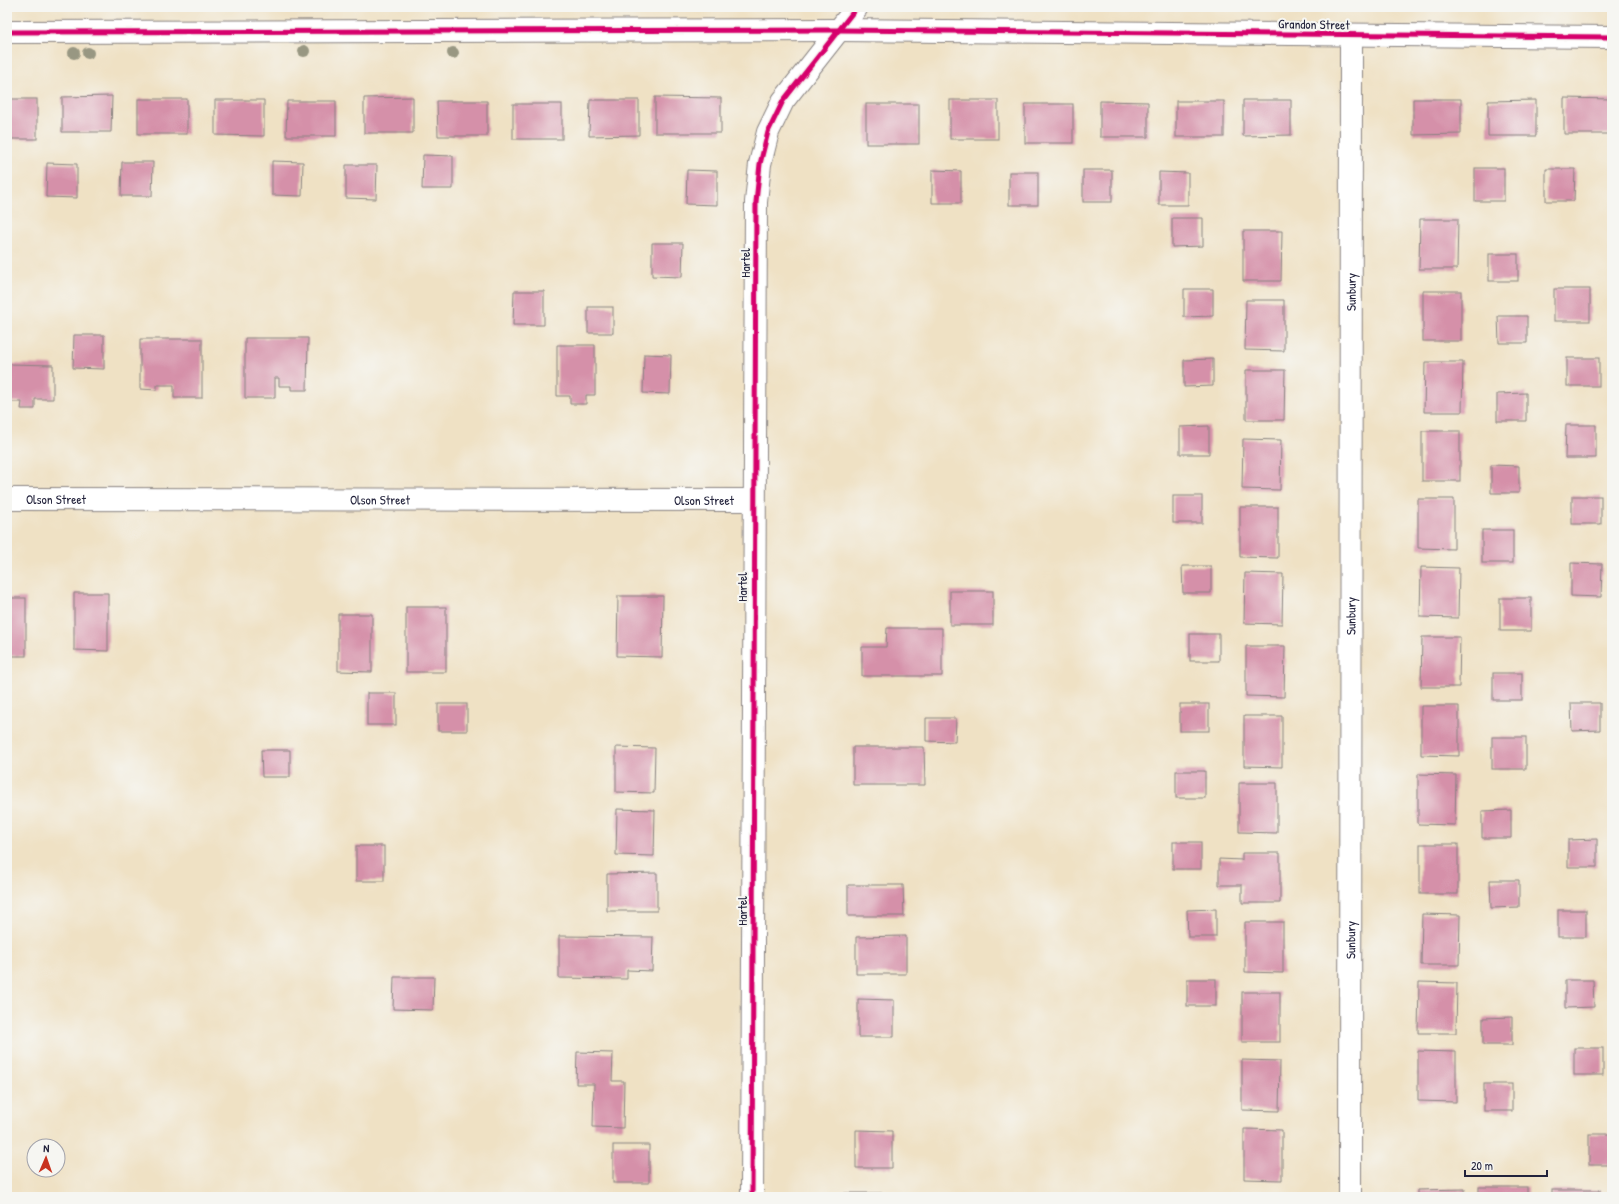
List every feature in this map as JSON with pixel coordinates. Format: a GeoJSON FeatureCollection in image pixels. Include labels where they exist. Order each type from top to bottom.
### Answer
{"type":"FeatureCollection","features":[{"type":"Feature","properties":{"kind":"street","name":"Hartel"},"geometry":{"type":"LineString","coordinates":[[752,1197],[756,202],[760,164],[768,132],[783,101],[857,7]]}},
{"type":"Feature","properties":{"kind":"street","name":"Grandon Street"},"geometry":{"type":"LineString","coordinates":[[7,32],[839,30],[1612,37]]}},
{"type":"Feature","properties":{"kind":"street","name":"Sunbury"},"geometry":{"type":"LineString","coordinates":[[1350,1197],[1351,35]]}},
{"type":"Feature","properties":{"kind":"street","name":"Olson Street"},"geometry":{"type":"LineString","coordinates":[[7,499],[754,500]]}},
{"type":"Feature","properties":{"kind":"building"},"geometry":{"type":"Polygon","coordinates":[[[112,96],[111,132],[62,132],[62,97],[112,96]]]}},
{"type":"Feature","properties":{"kind":"building"},"geometry":{"type":"Polygon","coordinates":[[[413,97],[413,133],[364,133],[364,98],[413,97]]]}},
{"type":"Feature","properties":{"kind":"building"},"geometry":{"type":"Polygon","coordinates":[[[655,97],[721,98],[721,133],[655,133],[655,97]]]}},
{"type":"Feature","properties":{"kind":"building"},"geometry":{"type":"Polygon","coordinates":[[[1564,98],[1612,99],[1612,134],[1564,134],[1564,98]]]}},
{"type":"Feature","properties":{"kind":"building"},"geometry":{"type":"Polygon","coordinates":[[[7,99],[37,99],[37,139],[7,139],[7,99]]]}},
{"type":"Feature","properties":{"kind":"building"},"geometry":{"type":"Polygon","coordinates":[[[138,99],[187,99],[187,134],[138,134],[138,99]]]}},
{"type":"Feature","properties":{"kind":"building"},"geometry":{"type":"Polygon","coordinates":[[[1413,99],[1461,99],[1461,134],[1413,135],[1413,99]]]}},
{"type":"Feature","properties":{"kind":"building"},"geometry":{"type":"Polygon","coordinates":[[[215,100],[264,100],[264,136],[215,135],[215,100]]]}},
{"type":"Feature","properties":{"kind":"building"},"geometry":{"type":"Polygon","coordinates":[[[590,100],[639,100],[639,135],[589,136],[590,100]]]}},
{"type":"Feature","properties":{"kind":"building"},"geometry":{"type":"Polygon","coordinates":[[[950,100],[998,100],[998,139],[950,139],[950,100]]]}},
{"type":"Feature","properties":{"kind":"building"},"geometry":{"type":"Polygon","coordinates":[[[1243,100],[1291,100],[1291,135],[1243,136],[1243,100]]]}},
{"type":"Feature","properties":{"kind":"building"},"geometry":{"type":"Polygon","coordinates":[[[1536,100],[1536,136],[1488,136],[1488,101],[1536,100]]]}},
{"type":"Feature","properties":{"kind":"building"},"geometry":{"type":"Polygon","coordinates":[[[287,101],[336,101],[336,136],[286,136],[287,101]]]}},
{"type":"Feature","properties":{"kind":"building"},"geometry":{"type":"Polygon","coordinates":[[[437,101],[487,101],[487,136],[438,136],[437,101]]]}},
{"type":"Feature","properties":{"kind":"building"},"geometry":{"type":"Polygon","coordinates":[[[1100,101],[1148,102],[1148,137],[1100,137],[1100,101]]]}},
{"type":"Feature","properties":{"kind":"building"},"geometry":{"type":"Polygon","coordinates":[[[1176,101],[1224,101],[1224,137],[1176,137],[1176,101]]]}},
{"type":"Feature","properties":{"kind":"building"},"geometry":{"type":"Polygon","coordinates":[[[513,104],[562,104],[562,139],[513,139],[513,104]]]}},
{"type":"Feature","properties":{"kind":"building"},"geometry":{"type":"Polygon","coordinates":[[[866,104],[919,104],[919,144],[866,144],[866,104]]]}},
{"type":"Feature","properties":{"kind":"building"},"geometry":{"type":"Polygon","coordinates":[[[1025,104],[1073,104],[1073,143],[1025,143],[1025,104]]]}},
{"type":"Feature","properties":{"kind":"building"},"geometry":{"type":"Polygon","coordinates":[[[423,155],[453,156],[453,189],[422,189],[423,155]]]}},
{"type":"Feature","properties":{"kind":"building"},"geometry":{"type":"Polygon","coordinates":[[[272,161],[303,162],[302,196],[272,195],[272,161]]]}},
{"type":"Feature","properties":{"kind":"building"},"geometry":{"type":"Polygon","coordinates":[[[122,162],[153,162],[152,196],[121,196],[122,162]]]}},
{"type":"Feature","properties":{"kind":"building"},"geometry":{"type":"Polygon","coordinates":[[[47,163],[77,164],[77,198],[46,197],[47,163]]]}},
{"type":"Feature","properties":{"kind":"building"},"geometry":{"type":"Polygon","coordinates":[[[346,165],[377,165],[376,199],[346,198],[346,165]]]}},
{"type":"Feature","properties":{"kind":"building"},"geometry":{"type":"Polygon","coordinates":[[[1475,168],[1504,168],[1504,201],[1475,201],[1475,168]]]}},
{"type":"Feature","properties":{"kind":"building"},"geometry":{"type":"Polygon","coordinates":[[[1546,169],[1575,169],[1574,201],[1546,201],[1546,169]]]}},
{"type":"Feature","properties":{"kind":"building"},"geometry":{"type":"Polygon","coordinates":[[[687,170],[717,171],[717,205],[686,204],[687,170]]]}},
{"type":"Feature","properties":{"kind":"building"},"geometry":{"type":"Polygon","coordinates":[[[932,170],[961,171],[961,203],[932,203],[932,170]]]}},
{"type":"Feature","properties":{"kind":"building"},"geometry":{"type":"Polygon","coordinates":[[[1083,170],[1112,170],[1112,202],[1083,202],[1083,170]]]}},
{"type":"Feature","properties":{"kind":"building"},"geometry":{"type":"Polygon","coordinates":[[[1009,172],[1038,172],[1038,205],[1009,205],[1009,172]]]}},
{"type":"Feature","properties":{"kind":"building"},"geometry":{"type":"Polygon","coordinates":[[[1159,172],[1188,173],[1188,205],[1159,205],[1159,172]]]}},
{"type":"Feature","properties":{"kind":"building"},"geometry":{"type":"Polygon","coordinates":[[[1172,218],[1203,218],[1203,246],[1172,247],[1172,218]]]}},
{"type":"Feature","properties":{"kind":"building"},"geometry":{"type":"Polygon","coordinates":[[[1420,219],[1458,219],[1457,269],[1419,269],[1420,219]]]}},
{"type":"Feature","properties":{"kind":"building"},"geometry":{"type":"Polygon","coordinates":[[[1243,231],[1282,231],[1281,281],[1243,281],[1243,231]]]}},
{"type":"Feature","properties":{"kind":"building"},"geometry":{"type":"Polygon","coordinates":[[[652,243],[683,243],[682,277],[652,276],[652,243]]]}},
{"type":"Feature","properties":{"kind":"building"},"geometry":{"type":"Polygon","coordinates":[[[1489,254],[1518,254],[1518,281],[1489,281],[1489,254]]]}},
{"type":"Feature","properties":{"kind":"building"},"geometry":{"type":"Polygon","coordinates":[[[1184,289],[1213,289],[1213,316],[1184,317],[1184,289]]]}},
{"type":"Feature","properties":{"kind":"building"},"geometry":{"type":"Polygon","coordinates":[[[1554,289],[1590,289],[1590,321],[1554,321],[1554,289]]]}},
{"type":"Feature","properties":{"kind":"building"},"geometry":{"type":"Polygon","coordinates":[[[514,291],[544,291],[544,325],[513,325],[514,291]]]}},
{"type":"Feature","properties":{"kind":"building"},"geometry":{"type":"Polygon","coordinates":[[[1423,291],[1461,291],[1461,341],[1423,341],[1423,291]]]}},
{"type":"Feature","properties":{"kind":"building"},"geometry":{"type":"Polygon","coordinates":[[[1246,300],[1284,300],[1284,351],[1245,350],[1246,300]]]}},
{"type":"Feature","properties":{"kind":"building"},"geometry":{"type":"Polygon","coordinates":[[[588,307],[613,307],[613,333],[588,333],[588,307]]]}},
{"type":"Feature","properties":{"kind":"building"},"geometry":{"type":"Polygon","coordinates":[[[1498,316],[1527,316],[1527,343],[1499,343],[1498,316]]]}},
{"type":"Feature","properties":{"kind":"building"},"geometry":{"type":"Polygon","coordinates":[[[74,335],[104,335],[104,369],[73,368],[74,335]]]}},
{"type":"Feature","properties":{"kind":"building"},"geometry":{"type":"Polygon","coordinates":[[[245,338],[308,338],[307,390],[291,390],[291,386],[279,386],[279,378],[275,378],[275,398],[245,398],[245,338]]]}},
{"type":"Feature","properties":{"kind":"building"},"geometry":{"type":"Polygon","coordinates":[[[140,339],[202,339],[202,398],[174,398],[174,385],[157,385],[157,390],[140,389],[140,339]]]}},
{"type":"Feature","properties":{"kind":"building"},"geometry":{"type":"Polygon","coordinates":[[[557,345],[595,345],[595,395],[586,395],[586,404],[570,404],[570,396],[557,396],[557,345]]]}},
{"type":"Feature","properties":{"kind":"building"},"geometry":{"type":"Polygon","coordinates":[[[644,354],[671,355],[670,394],[643,393],[644,354]]]}},
{"type":"Feature","properties":{"kind":"building"},"geometry":{"type":"Polygon","coordinates":[[[1567,358],[1599,358],[1599,386],[1567,386],[1567,358]]]}},
{"type":"Feature","properties":{"kind":"building"},"geometry":{"type":"Polygon","coordinates":[[[1213,359],[1213,386],[1184,387],[1184,360],[1213,359]]]}},
{"type":"Feature","properties":{"kind":"building"},"geometry":{"type":"Polygon","coordinates":[[[1425,362],[1463,362],[1462,412],[1424,412],[1425,362]]]}},
{"type":"Feature","properties":{"kind":"building"},"geometry":{"type":"Polygon","coordinates":[[[8,364],[53,365],[53,399],[35,399],[35,409],[21,409],[22,402],[8,402],[8,364]]]}},
{"type":"Feature","properties":{"kind":"building"},"geometry":{"type":"Polygon","coordinates":[[[1246,370],[1285,370],[1284,420],[1246,420],[1246,370]]]}},
{"type":"Feature","properties":{"kind":"building"},"geometry":{"type":"Polygon","coordinates":[[[1526,393],[1526,421],[1497,421],[1497,394],[1526,393]]]}},
{"type":"Feature","properties":{"kind":"building"},"geometry":{"type":"Polygon","coordinates":[[[1566,425],[1596,425],[1596,458],[1565,458],[1566,425]]]}},
{"type":"Feature","properties":{"kind":"building"},"geometry":{"type":"Polygon","coordinates":[[[1209,426],[1209,454],[1180,454],[1180,427],[1209,426]]]}},
{"type":"Feature","properties":{"kind":"building"},"geometry":{"type":"Polygon","coordinates":[[[1422,431],[1460,431],[1460,481],[1422,481],[1422,431]]]}},
{"type":"Feature","properties":{"kind":"building"},"geometry":{"type":"Polygon","coordinates":[[[1243,439],[1281,440],[1280,490],[1242,489],[1243,439]]]}},
{"type":"Feature","properties":{"kind":"building"},"geometry":{"type":"Polygon","coordinates":[[[1491,465],[1519,466],[1519,493],[1491,493],[1491,465]]]}},
{"type":"Feature","properties":{"kind":"building"},"geometry":{"type":"Polygon","coordinates":[[[1173,496],[1202,496],[1202,523],[1173,523],[1173,496]]]}},
{"type":"Feature","properties":{"kind":"building"},"geometry":{"type":"Polygon","coordinates":[[[1572,496],[1601,496],[1601,524],[1572,524],[1572,496]]]}},
{"type":"Feature","properties":{"kind":"building"},"geometry":{"type":"Polygon","coordinates":[[[1418,499],[1454,499],[1454,549],[1418,548],[1418,499]]]}},
{"type":"Feature","properties":{"kind":"building"},"geometry":{"type":"Polygon","coordinates":[[[1240,507],[1278,507],[1278,558],[1240,557],[1240,507]]]}},
{"type":"Feature","properties":{"kind":"building"},"geometry":{"type":"Polygon","coordinates":[[[1482,530],[1513,530],[1513,563],[1482,563],[1482,530]]]}},
{"type":"Feature","properties":{"kind":"building"},"geometry":{"type":"Polygon","coordinates":[[[1571,563],[1602,564],[1601,597],[1571,596],[1571,563]]]}},
{"type":"Feature","properties":{"kind":"building"},"geometry":{"type":"Polygon","coordinates":[[[1182,566],[1211,566],[1211,593],[1183,593],[1182,566]]]}},
{"type":"Feature","properties":{"kind":"building"},"geometry":{"type":"Polygon","coordinates":[[[1421,567],[1459,568],[1458,618],[1420,617],[1421,567]]]}},
{"type":"Feature","properties":{"kind":"building"},"geometry":{"type":"Polygon","coordinates":[[[1245,573],[1283,574],[1282,624],[1244,623],[1245,573]]]}},
{"type":"Feature","properties":{"kind":"building"},"geometry":{"type":"Polygon","coordinates":[[[950,591],[993,591],[993,625],[950,625],[950,591]]]}},
{"type":"Feature","properties":{"kind":"building"},"geometry":{"type":"Polygon","coordinates":[[[74,593],[108,593],[108,651],[74,650],[74,593]]]}},
{"type":"Feature","properties":{"kind":"building"},"geometry":{"type":"Polygon","coordinates":[[[618,596],[663,596],[662,657],[617,656],[618,596]]]}},
{"type":"Feature","properties":{"kind":"building"},"geometry":{"type":"Polygon","coordinates":[[[7,598],[26,598],[26,656],[7,656],[7,598]]]}},
{"type":"Feature","properties":{"kind":"building"},"geometry":{"type":"Polygon","coordinates":[[[1500,598],[1531,598],[1531,631],[1500,631],[1500,598]]]}},
{"type":"Feature","properties":{"kind":"building"},"geometry":{"type":"Polygon","coordinates":[[[406,607],[446,607],[446,672],[406,672],[406,607]]]}},
{"type":"Feature","properties":{"kind":"building"},"geometry":{"type":"Polygon","coordinates":[[[338,614],[372,614],[372,672],[338,671],[338,614]]]}},
{"type":"Feature","properties":{"kind":"building"},"geometry":{"type":"Polygon","coordinates":[[[887,628],[942,628],[942,676],[862,676],[862,647],[886,647],[887,628]]]}},
{"type":"Feature","properties":{"kind":"building"},"geometry":{"type":"Polygon","coordinates":[[[1190,634],[1219,634],[1219,661],[1190,661],[1190,634]]]}},
{"type":"Feature","properties":{"kind":"building"},"geometry":{"type":"Polygon","coordinates":[[[1422,637],[1460,637],[1459,687],[1421,687],[1422,637]]]}},
{"type":"Feature","properties":{"kind":"building"},"geometry":{"type":"Polygon","coordinates":[[[1246,646],[1285,646],[1284,697],[1246,696],[1246,646]]]}},
{"type":"Feature","properties":{"kind":"building"},"geometry":{"type":"Polygon","coordinates":[[[1493,673],[1522,673],[1522,700],[1493,700],[1493,673]]]}},
{"type":"Feature","properties":{"kind":"building"},"geometry":{"type":"Polygon","coordinates":[[[367,693],[396,693],[396,725],[367,725],[367,693]]]}},
{"type":"Feature","properties":{"kind":"building"},"geometry":{"type":"Polygon","coordinates":[[[1571,703],[1600,703],[1600,730],[1572,731],[1571,703]]]}},
{"type":"Feature","properties":{"kind":"building"},"geometry":{"type":"Polygon","coordinates":[[[438,704],[467,704],[467,731],[438,731],[438,704]]]}},
{"type":"Feature","properties":{"kind":"building"},"geometry":{"type":"Polygon","coordinates":[[[1180,704],[1209,704],[1209,731],[1180,731],[1180,704]]]}},
{"type":"Feature","properties":{"kind":"building"},"geometry":{"type":"Polygon","coordinates":[[[1421,706],[1459,706],[1459,756],[1421,755],[1421,706]]]}},
{"type":"Feature","properties":{"kind":"building"},"geometry":{"type":"Polygon","coordinates":[[[1244,716],[1282,716],[1282,767],[1244,766],[1244,716]]]}},
{"type":"Feature","properties":{"kind":"building"},"geometry":{"type":"Polygon","coordinates":[[[926,718],[956,718],[955,742],[926,741],[926,718]]]}},
{"type":"Feature","properties":{"kind":"building"},"geometry":{"type":"Polygon","coordinates":[[[1492,737],[1526,737],[1526,769],[1492,769],[1492,737]]]}},
{"type":"Feature","properties":{"kind":"building"},"geometry":{"type":"Polygon","coordinates":[[[616,747],[655,748],[654,793],[616,792],[616,747]]]}},
{"type":"Feature","properties":{"kind":"building"},"geometry":{"type":"Polygon","coordinates":[[[853,747],[924,747],[925,785],[853,785],[853,747]]]}},
{"type":"Feature","properties":{"kind":"building"},"geometry":{"type":"Polygon","coordinates":[[[261,750],[290,750],[290,777],[262,777],[261,750]]]}},
{"type":"Feature","properties":{"kind":"building"},"geometry":{"type":"Polygon","coordinates":[[[1176,771],[1205,771],[1205,798],[1176,798],[1176,771]]]}},
{"type":"Feature","properties":{"kind":"building"},"geometry":{"type":"Polygon","coordinates":[[[1418,774],[1456,775],[1455,825],[1418,824],[1418,774]]]}},
{"type":"Feature","properties":{"kind":"building"},"geometry":{"type":"Polygon","coordinates":[[[1239,783],[1277,783],[1277,833],[1239,832],[1239,783]]]}},
{"type":"Feature","properties":{"kind":"building"},"geometry":{"type":"Polygon","coordinates":[[[617,809],[655,810],[654,856],[616,855],[617,809]]]}},
{"type":"Feature","properties":{"kind":"building"},"geometry":{"type":"Polygon","coordinates":[[[1511,810],[1511,838],[1482,838],[1482,811],[1511,810]]]}},
{"type":"Feature","properties":{"kind":"building"},"geometry":{"type":"Polygon","coordinates":[[[1597,839],[1597,867],[1568,867],[1568,840],[1597,839]]]}},
{"type":"Feature","properties":{"kind":"building"},"geometry":{"type":"Polygon","coordinates":[[[1173,842],[1201,842],[1201,869],[1173,869],[1173,842]]]}},
{"type":"Feature","properties":{"kind":"building"},"geometry":{"type":"Polygon","coordinates":[[[1420,844],[1458,844],[1458,894],[1420,894],[1420,844]]]}},
{"type":"Feature","properties":{"kind":"building"},"geometry":{"type":"Polygon","coordinates":[[[356,846],[384,846],[384,881],[356,881],[356,846]]]}},
{"type":"Feature","properties":{"kind":"building"},"geometry":{"type":"Polygon","coordinates":[[[1242,853],[1280,853],[1280,903],[1242,903],[1242,885],[1219,885],[1219,859],[1242,860],[1242,853]]]}},
{"type":"Feature","properties":{"kind":"building"},"geometry":{"type":"Polygon","coordinates":[[[657,873],[657,911],[607,911],[607,874],[657,873]]]}},
{"type":"Feature","properties":{"kind":"building"},"geometry":{"type":"Polygon","coordinates":[[[1490,880],[1519,880],[1519,907],[1491,908],[1490,880]]]}},
{"type":"Feature","properties":{"kind":"building"},"geometry":{"type":"Polygon","coordinates":[[[848,885],[903,885],[904,916],[848,916],[848,885]]]}},
{"type":"Feature","properties":{"kind":"building"},"geometry":{"type":"Polygon","coordinates":[[[1216,909],[1216,937],[1188,937],[1187,910],[1216,909]]]}},
{"type":"Feature","properties":{"kind":"building"},"geometry":{"type":"Polygon","coordinates":[[[1558,910],[1586,910],[1586,937],[1558,937],[1558,910]]]}},
{"type":"Feature","properties":{"kind":"building"},"geometry":{"type":"Polygon","coordinates":[[[1422,914],[1460,915],[1459,965],[1421,965],[1422,914]]]}},
{"type":"Feature","properties":{"kind":"building"},"geometry":{"type":"Polygon","coordinates":[[[1245,922],[1283,922],[1283,973],[1245,972],[1245,922]]]}},
{"type":"Feature","properties":{"kind":"building"},"geometry":{"type":"Polygon","coordinates":[[[559,936],[653,937],[652,971],[627,970],[627,979],[559,978],[559,936]]]}},
{"type":"Feature","properties":{"kind":"building"},"geometry":{"type":"Polygon","coordinates":[[[906,936],[906,974],[856,974],[856,937],[906,936]]]}},
{"type":"Feature","properties":{"kind":"building"},"geometry":{"type":"Polygon","coordinates":[[[394,977],[434,977],[433,1010],[393,1009],[394,977]]]}},
{"type":"Feature","properties":{"kind":"building"},"geometry":{"type":"Polygon","coordinates":[[[1187,979],[1216,979],[1216,1006],[1187,1006],[1187,979]]]}},
{"type":"Feature","properties":{"kind":"building"},"geometry":{"type":"Polygon","coordinates":[[[1565,980],[1593,980],[1594,1007],[1565,1008],[1565,980]]]}},
{"type":"Feature","properties":{"kind":"building"},"geometry":{"type":"Polygon","coordinates":[[[1419,982],[1457,983],[1456,1033],[1418,1033],[1419,982]]]}},
{"type":"Feature","properties":{"kind":"building"},"geometry":{"type":"Polygon","coordinates":[[[1242,992],[1280,992],[1280,1042],[1242,1042],[1242,992]]]}},
{"type":"Feature","properties":{"kind":"building"},"geometry":{"type":"Polygon","coordinates":[[[858,999],[894,1000],[894,1037],[858,1037],[858,999]]]}},
{"type":"Feature","properties":{"kind":"building"},"geometry":{"type":"Polygon","coordinates":[[[1512,1017],[1512,1045],[1483,1045],[1483,1018],[1512,1017]]]}},
{"type":"Feature","properties":{"kind":"building"},"geometry":{"type":"Polygon","coordinates":[[[1574,1048],[1603,1048],[1603,1075],[1574,1075],[1574,1048]]]}},
{"type":"Feature","properties":{"kind":"building"},"geometry":{"type":"Polygon","coordinates":[[[1418,1051],[1456,1052],[1456,1102],[1418,1101],[1418,1051]]]}},
{"type":"Feature","properties":{"kind":"building"},"geometry":{"type":"Polygon","coordinates":[[[577,1052],[613,1053],[612,1081],[624,1081],[623,1128],[593,1127],[594,1084],[576,1084],[577,1052]]]}},
{"type":"Feature","properties":{"kind":"building"},"geometry":{"type":"Polygon","coordinates":[[[1242,1060],[1280,1061],[1279,1111],[1242,1110],[1242,1060]]]}},
{"type":"Feature","properties":{"kind":"building"},"geometry":{"type":"Polygon","coordinates":[[[1484,1084],[1512,1084],[1512,1111],[1484,1111],[1484,1084]]]}},
{"type":"Feature","properties":{"kind":"building"},"geometry":{"type":"Polygon","coordinates":[[[1244,1129],[1282,1130],[1282,1180],[1244,1179],[1244,1129]]]}},
{"type":"Feature","properties":{"kind":"building"},"geometry":{"type":"Polygon","coordinates":[[[856,1130],[892,1131],[892,1168],[856,1168],[856,1130]]]}},
{"type":"Feature","properties":{"kind":"building"},"geometry":{"type":"Polygon","coordinates":[[[1589,1134],[1612,1134],[1612,1165],[1589,1165],[1589,1134]]]}},
{"type":"Feature","properties":{"kind":"building"},"geometry":{"type":"Polygon","coordinates":[[[613,1145],[649,1145],[649,1183],[613,1183],[613,1145]]]}},
{"type":"Feature","properties":{"kind":"building"},"geometry":{"type":"Polygon","coordinates":[[[1479,1187],[1527,1187],[1527,1197],[1479,1197],[1479,1187]]]}},
{"type":"Feature","properties":{"kind":"building"},"geometry":{"type":"Polygon","coordinates":[[[1465,1189],[1465,1197],[1417,1197],[1417,1190],[1465,1189]]]}},
{"type":"Feature","properties":{"kind":"building"},"geometry":{"type":"Polygon","coordinates":[[[1552,1190],[1600,1190],[1600,1197],[1552,1197],[1552,1190]]]}},
{"type":"Feature","properties":{"kind":"building"},"geometry":{"type":"Polygon","coordinates":[[[845,1193],[897,1193],[897,1197],[845,1197],[845,1193]]]}},
{"type":"Feature","properties":{"kind":"cycle path"},"geometry":{"type":"LineString","coordinates":[[752,1197],[756,202],[760,164],[768,132],[783,101],[857,7]]}},
{"type":"Feature","properties":{"kind":"cycle path"},"geometry":{"type":"LineString","coordinates":[[7,32],[839,30],[1612,37]]}}]}
